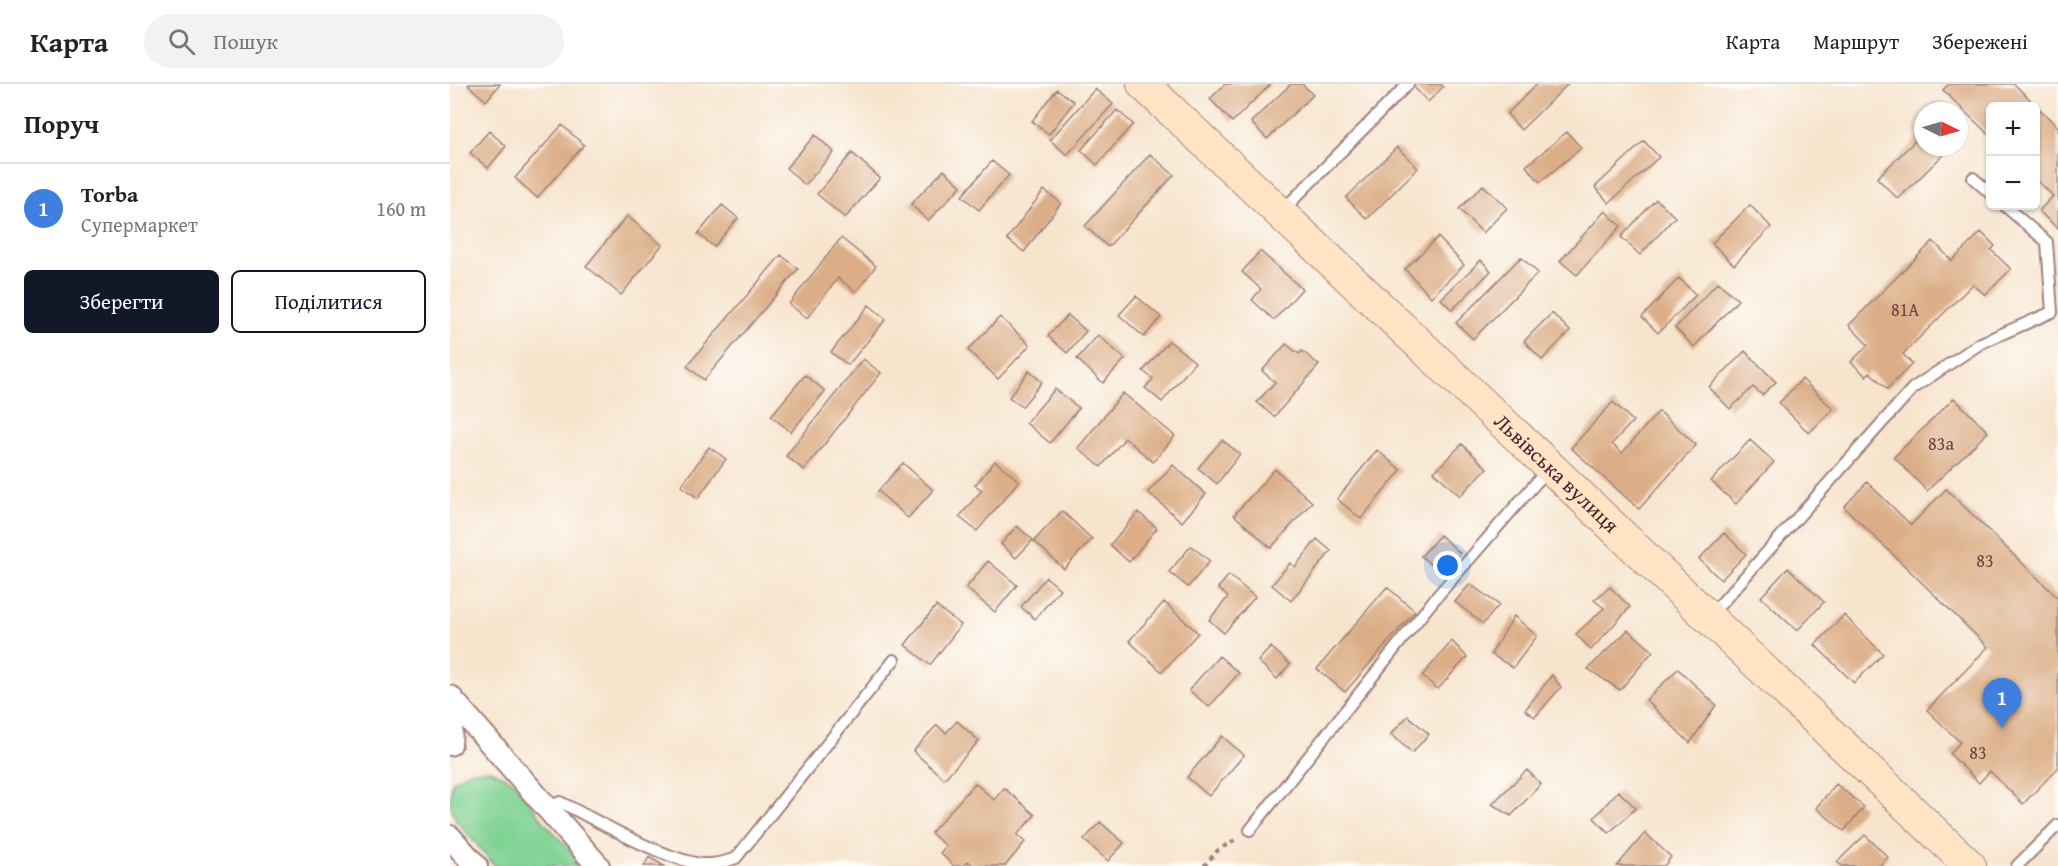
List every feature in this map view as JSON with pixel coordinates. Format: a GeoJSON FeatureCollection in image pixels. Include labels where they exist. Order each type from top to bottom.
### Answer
{"type":"FeatureCollection","features":[{"type":"Feature","properties":{"kind":"main road","name":"Львівська вулиця"},"geometry":{"type":"LineString","coordinates":[[1143,84],[1970,866]]}},
{"type":"Feature","properties":{"kind":"street"},"geometry":{"type":"LineString","coordinates":[[452,699],[598,866]]}},
{"type":"Feature","properties":{"kind":"street"},"geometry":{"type":"LineString","coordinates":[[450,744],[452,699]]}},
{"type":"Feature","properties":{"kind":"street"},"geometry":{"type":"LineString","coordinates":[[450,837],[476,866]]}},
{"type":"Feature","properties":{"kind":"lane"},"geometry":{"type":"LineString","coordinates":[[1280,213],[1408,84]]}},
{"type":"Feature","properties":{"kind":"lane"},"geometry":{"type":"LineString","coordinates":[[1974,178],[1986,189]]}},
{"type":"Feature","properties":{"kind":"lane"},"geometry":{"type":"LineString","coordinates":[[1708,618],[1913,388],[1981,343],[2052,312],[2047,242],[2010,210]]}},
{"type":"Feature","properties":{"kind":"lane"},"geometry":{"type":"LineString","coordinates":[[1250,830],[1433,602],[1550,467]]}},
{"type":"Feature","properties":{"kind":"lane"},"geometry":{"type":"LineString","coordinates":[[548,808],[560,802],[661,852],[697,864],[720,864],[736,858],[894,660]]}},
{"type":"Feature","properties":{"kind":"lane"},"geometry":{"type":"LineString","coordinates":[[2017,866],[2058,825]]}},
{"type":"Feature","properties":{"kind":"path"},"geometry":{"type":"LineString","coordinates":[[1204,866],[1218,850],[1250,830]]}},
{"type":"Feature","properties":{"kind":"green space"},"geometry":{"type":"Polygon","coordinates":[[[490,770],[513,781],[544,822],[584,866],[495,866],[456,820],[450,804],[452,782],[469,771],[490,770]]]}},
{"type":"Feature","properties":{"kind":"building"},"geometry":{"type":"Polygon","coordinates":[[[469,84],[500,84],[486,101],[469,84]]]}},
{"type":"Feature","properties":{"kind":"building"},"geometry":{"type":"Polygon","coordinates":[[[1225,84],[1271,84],[1232,122],[1210,99],[1225,84]]]}},
{"type":"Feature","properties":{"kind":"building"},"geometry":{"type":"Polygon","coordinates":[[[1291,84],[1302,84],[1313,95],[1267,139],[1251,122],[1291,84]]]}},
{"type":"Feature","properties":{"kind":"building"},"geometry":{"type":"Polygon","coordinates":[[[1411,84],[1441,84],[1443,87],[1428,102],[1411,84]]]}},
{"type":"Feature","properties":{"kind":"building"},"geometry":{"type":"Polygon","coordinates":[[[1537,84],[1568,84],[1521,130],[1507,114],[1537,84]]]}},
{"type":"Feature","properties":{"kind":"building"},"geometry":{"type":"Polygon","coordinates":[[[1949,84],[2014,84],[2032,102],[1986,102],[1986,132],[1968,114],[1968,102],[1955,102],[1943,90],[1949,84]]]}},
{"type":"Feature","properties":{"kind":"building"},"geometry":{"type":"Polygon","coordinates":[[[1057,89],[1074,102],[1049,134],[1032,121],[1057,89]]]}},
{"type":"Feature","properties":{"kind":"building"},"geometry":{"type":"Polygon","coordinates":[[[1095,89],[1113,104],[1067,155],[1050,140],[1095,89]]]}},
{"type":"Feature","properties":{"kind":"building"},"geometry":{"type":"Polygon","coordinates":[[[2040,109],[2058,127],[2058,229],[2039,211],[2053,196],[2040,183],[2040,109]]]}},
{"type":"Feature","properties":{"kind":"building"},"geometry":{"type":"Polygon","coordinates":[[[1117,110],[1133,124],[1097,165],[1081,150],[1117,110]]]}},
{"type":"Feature","properties":{"kind":"building"},"geometry":{"type":"Polygon","coordinates":[[[562,125],[584,145],[537,198],[515,178],[562,125]]]}},
{"type":"Feature","properties":{"kind":"building"},"geometry":{"type":"Polygon","coordinates":[[[489,131],[506,146],[488,168],[470,153],[489,131]]]}},
{"type":"Feature","properties":{"kind":"building"},"geometry":{"type":"Polygon","coordinates":[[[1567,132],[1581,148],[1540,182],[1526,166],[1567,132]]]}},
{"type":"Feature","properties":{"kind":"building"},"geometry":{"type":"Polygon","coordinates":[[[815,135],[834,152],[805,185],[786,168],[815,135]]]}},
{"type":"Feature","properties":{"kind":"building"},"geometry":{"type":"Polygon","coordinates":[[[1644,141],[1659,157],[1609,203],[1595,187],[1644,141]]]}},
{"type":"Feature","properties":{"kind":"building"},"geometry":{"type":"Polygon","coordinates":[[[1914,142],[1914,156],[1942,156],[1898,199],[1877,178],[1914,142]]]}},
{"type":"Feature","properties":{"kind":"building"},"geometry":{"type":"Polygon","coordinates":[[[1397,147],[1418,168],[1367,219],[1346,198],[1397,147]]]}},
{"type":"Feature","properties":{"kind":"building"},"geometry":{"type":"Polygon","coordinates":[[[852,153],[880,178],[845,218],[817,194],[852,153]]]}},
{"type":"Feature","properties":{"kind":"building"},"geometry":{"type":"Polygon","coordinates":[[[1150,154],[1174,175],[1108,247],[1085,226],[1150,154]]]}},
{"type":"Feature","properties":{"kind":"building"},"geometry":{"type":"Polygon","coordinates":[[[992,161],[1009,175],[979,210],[962,196],[992,161]]]}},
{"type":"Feature","properties":{"kind":"building"},"geometry":{"type":"Polygon","coordinates":[[[944,170],[961,186],[928,221],[911,204],[944,170]]]}},
{"type":"Feature","properties":{"kind":"building"},"geometry":{"type":"Polygon","coordinates":[[[1483,185],[1507,208],[1483,233],[1459,209],[1483,185]]]}},
{"type":"Feature","properties":{"kind":"building"},"geometry":{"type":"Polygon","coordinates":[[[1044,190],[1061,203],[1024,252],[1007,239],[1044,190]]]}},
{"type":"Feature","properties":{"kind":"building"},"geometry":{"type":"Polygon","coordinates":[[[1656,199],[1675,217],[1640,255],[1621,237],[1656,199]]]}},
{"type":"Feature","properties":{"kind":"building"},"geometry":{"type":"Polygon","coordinates":[[[722,205],[738,218],[714,247],[698,234],[722,205]]]}},
{"type":"Feature","properties":{"kind":"building"},"geometry":{"type":"Polygon","coordinates":[[[1750,205],[1771,227],[1734,265],[1712,243],[1750,205]]]}},
{"type":"Feature","properties":{"kind":"building"},"geometry":{"type":"Polygon","coordinates":[[[1605,211],[1621,226],[1577,275],[1560,261],[1605,211]]]}},
{"type":"Feature","properties":{"kind":"building"},"geometry":{"type":"Polygon","coordinates":[[[627,216],[662,245],[621,295],[586,266],[627,216]]]}},
{"type":"Feature","properties":{"kind":"building"},"geometry":{"type":"Polygon","coordinates":[[[1981,232],[1995,246],[1991,250],[2011,269],[1985,295],[1973,284],[1903,354],[1912,364],[1887,389],[1870,372],[1866,376],[1851,362],[1868,345],[1849,325],[1933,241],[1952,261],[1981,232]]]}},
{"type":"Feature","properties":{"kind":"building"},"geometry":{"type":"Polygon","coordinates":[[[1438,237],[1464,265],[1431,297],[1405,269],[1438,237]]]}},
{"type":"Feature","properties":{"kind":"building"},"geometry":{"type":"Polygon","coordinates":[[[841,238],[876,266],[856,292],[838,278],[807,318],[789,304],[841,238]]]}},
{"type":"Feature","properties":{"kind":"building"},"geometry":{"type":"Polygon","coordinates":[[[1260,251],[1302,289],[1274,320],[1252,300],[1261,289],[1242,272],[1260,251]]]}},
{"type":"Feature","properties":{"kind":"building"},"geometry":{"type":"Polygon","coordinates":[[[781,255],[798,269],[704,380],[687,366],[781,255]]]}},
{"type":"Feature","properties":{"kind":"building"},"geometry":{"type":"Polygon","coordinates":[[[1521,257],[1538,273],[1473,339],[1456,323],[1521,257]]]}},
{"type":"Feature","properties":{"kind":"building"},"geometry":{"type":"Polygon","coordinates":[[[1481,260],[1491,271],[1452,310],[1441,299],[1481,260]]]}},
{"type":"Feature","properties":{"kind":"building"},"geometry":{"type":"Polygon","coordinates":[[[1679,278],[1696,295],[1658,333],[1642,317],[1679,278]]]}},
{"type":"Feature","properties":{"kind":"building"},"geometry":{"type":"Polygon","coordinates":[[[1718,282],[1738,300],[1694,347],[1675,328],[1718,282]]]}},
{"type":"Feature","properties":{"kind":"building"},"geometry":{"type":"Polygon","coordinates":[[[1136,296],[1161,317],[1144,337],[1119,315],[1136,296]]]}},
{"type":"Feature","properties":{"kind":"building"},"geometry":{"type":"Polygon","coordinates":[[[869,305],[886,319],[848,365],[831,352],[869,305]]]}},
{"type":"Feature","properties":{"kind":"building"},"geometry":{"type":"Polygon","coordinates":[[[1552,313],[1570,331],[1542,360],[1524,341],[1552,313]]]}},
{"type":"Feature","properties":{"kind":"building"},"geometry":{"type":"Polygon","coordinates":[[[1068,315],[1086,331],[1067,353],[1048,336],[1068,315]]]}},
{"type":"Feature","properties":{"kind":"building"},"geometry":{"type":"Polygon","coordinates":[[[1000,317],[1030,345],[998,379],[968,350],[1000,317]]]}},
{"type":"Feature","properties":{"kind":"building"},"geometry":{"type":"Polygon","coordinates":[[[1098,335],[1125,359],[1103,383],[1077,359],[1098,335]]]}},
{"type":"Feature","properties":{"kind":"building"},"geometry":{"type":"Polygon","coordinates":[[[1169,341],[1195,362],[1162,402],[1145,388],[1153,379],[1143,371],[1169,341]]]}},
{"type":"Feature","properties":{"kind":"building"},"geometry":{"type":"Polygon","coordinates":[[[1286,344],[1299,354],[1302,351],[1319,365],[1274,417],[1257,402],[1275,382],[1262,371],[1286,344]]]}},
{"type":"Feature","properties":{"kind":"building"},"geometry":{"type":"Polygon","coordinates":[[[1745,351],[1776,382],[1762,395],[1753,387],[1730,409],[1709,387],[1745,351]]]}},
{"type":"Feature","properties":{"kind":"building"},"geometry":{"type":"Polygon","coordinates":[[[863,359],[881,373],[804,470],[786,456],[863,359]]]}},
{"type":"Feature","properties":{"kind":"building"},"geometry":{"type":"Polygon","coordinates":[[[1029,371],[1042,382],[1022,407],[1009,397],[1029,371]]]}},
{"type":"Feature","properties":{"kind":"building"},"geometry":{"type":"Polygon","coordinates":[[[805,375],[825,391],[791,432],[771,416],[805,375]]]}},
{"type":"Feature","properties":{"kind":"building"},"geometry":{"type":"Polygon","coordinates":[[[1802,379],[1833,409],[1809,433],[1779,403],[1802,379]]]}},
{"type":"Feature","properties":{"kind":"building"},"geometry":{"type":"Polygon","coordinates":[[[1055,389],[1079,408],[1050,443],[1026,423],[1055,389]]]}},
{"type":"Feature","properties":{"kind":"building"},"geometry":{"type":"Polygon","coordinates":[[[1123,393],[1175,436],[1153,462],[1125,438],[1101,467],[1078,448],[1123,393]]]}},
{"type":"Feature","properties":{"kind":"building"},"geometry":{"type":"Polygon","coordinates":[[[1954,398],[1988,432],[1927,491],[1894,457],[1954,398]]]}},
{"type":"Feature","properties":{"kind":"building"},"geometry":{"type":"Polygon","coordinates":[[[1613,402],[1633,421],[1612,444],[1622,453],[1659,411],[1696,445],[1639,509],[1571,448],[1613,402]]]}},
{"type":"Feature","properties":{"kind":"building"},"geometry":{"type":"Polygon","coordinates":[[[1222,440],[1240,454],[1217,484],[1198,468],[1222,440]]]}},
{"type":"Feature","properties":{"kind":"building"},"geometry":{"type":"Polygon","coordinates":[[[1750,440],[1774,462],[1736,504],[1711,481],[1750,440]]]}},
{"type":"Feature","properties":{"kind":"building"},"geometry":{"type":"Polygon","coordinates":[[[1462,444],[1487,468],[1460,496],[1434,472],[1462,444]]]}},
{"type":"Feature","properties":{"kind":"building"},"geometry":{"type":"Polygon","coordinates":[[[709,447],[726,459],[698,498],[681,486],[709,447]]]}},
{"type":"Feature","properties":{"kind":"building"},"geometry":{"type":"Polygon","coordinates":[[[1377,450],[1401,470],[1361,519],[1337,499],[1377,450]]]}},
{"type":"Feature","properties":{"kind":"building"},"geometry":{"type":"Polygon","coordinates":[[[995,461],[1019,481],[977,531],[959,517],[982,490],[975,485],[995,461]]]}},
{"type":"Feature","properties":{"kind":"building"},"geometry":{"type":"Polygon","coordinates":[[[903,463],[933,490],[908,518],[878,491],[903,463]]]}},
{"type":"Feature","properties":{"kind":"building"},"geometry":{"type":"Polygon","coordinates":[[[1173,465],[1206,494],[1182,522],[1148,492],[1173,465]]]}},
{"type":"Feature","properties":{"kind":"building"},"geometry":{"type":"Polygon","coordinates":[[[1275,469],[1312,502],[1271,548],[1234,515],[1275,469]]]}},
{"type":"Feature","properties":{"kind":"building"},"geometry":{"type":"Polygon","coordinates":[[[1867,482],[1911,525],[1946,489],[2058,598],[2058,768],[2023,804],[1990,771],[1979,783],[1950,754],[1960,742],[1927,710],[1988,647],[1844,507],[1867,482]]]}},
{"type":"Feature","properties":{"kind":"building"},"geometry":{"type":"Polygon","coordinates":[[[1062,511],[1092,539],[1064,569],[1034,541],[1062,511]]]}},
{"type":"Feature","properties":{"kind":"building"},"geometry":{"type":"Polygon","coordinates":[[[1138,512],[1157,528],[1129,562],[1110,545],[1138,512]]]}},
{"type":"Feature","properties":{"kind":"building"},"geometry":{"type":"Polygon","coordinates":[[[1017,526],[1033,540],[1016,558],[1001,544],[1017,526]]]}},
{"type":"Feature","properties":{"kind":"building"},"geometry":{"type":"Polygon","coordinates":[[[1724,533],[1746,554],[1721,580],[1699,559],[1724,533]]]}},
{"type":"Feature","properties":{"kind":"building"},"geometry":{"type":"Polygon","coordinates":[[[1440,535],[1460,553],[1441,573],[1421,556],[1440,535]]]}},
{"type":"Feature","properties":{"kind":"building"},"geometry":{"type":"Polygon","coordinates":[[[1317,539],[1331,551],[1291,601],[1272,585],[1290,563],[1295,567],[1317,539]]]}},
{"type":"Feature","properties":{"kind":"building"},"geometry":{"type":"Polygon","coordinates":[[[1191,546],[1210,561],[1188,587],[1169,572],[1191,546]]]}},
{"type":"Feature","properties":{"kind":"building"},"geometry":{"type":"Polygon","coordinates":[[[988,561],[1017,585],[995,612],[966,588],[988,561]]]}},
{"type":"Feature","properties":{"kind":"building"},"geometry":{"type":"Polygon","coordinates":[[[1788,568],[1824,602],[1797,631],[1761,597],[1788,568]]]}},
{"type":"Feature","properties":{"kind":"building"},"geometry":{"type":"Polygon","coordinates":[[[1229,575],[1255,597],[1224,633],[1209,620],[1228,597],[1218,588],[1229,575]]]}},
{"type":"Feature","properties":{"kind":"building"},"geometry":{"type":"Polygon","coordinates":[[[1046,577],[1060,589],[1035,619],[1021,607],[1046,577]]]}},
{"type":"Feature","properties":{"kind":"building"},"geometry":{"type":"Polygon","coordinates":[[[1470,584],[1499,605],[1483,624],[1455,602],[1470,584]]]}},
{"type":"Feature","properties":{"kind":"building"},"geometry":{"type":"Polygon","coordinates":[[[1387,587],[1415,611],[1345,692],[1317,669],[1387,587]]]}},
{"type":"Feature","properties":{"kind":"building"},"geometry":{"type":"Polygon","coordinates":[[[1610,587],[1630,607],[1591,650],[1576,634],[1604,608],[1594,600],[1610,587]]]}},
{"type":"Feature","properties":{"kind":"building"},"geometry":{"type":"Polygon","coordinates":[[[1164,602],[1198,633],[1162,672],[1129,641],[1164,602]]]}},
{"type":"Feature","properties":{"kind":"building"},"geometry":{"type":"Polygon","coordinates":[[[936,606],[961,625],[930,665],[905,645],[936,606]]]}},
{"type":"Feature","properties":{"kind":"building"},"geometry":{"type":"Polygon","coordinates":[[[1844,615],[1883,654],[1854,683],[1815,645],[1844,615]]]}},
{"type":"Feature","properties":{"kind":"building"},"geometry":{"type":"Polygon","coordinates":[[[1514,616],[1537,636],[1513,668],[1491,654],[1514,616]]]}},
{"type":"Feature","properties":{"kind":"building"},"geometry":{"type":"Polygon","coordinates":[[[1628,630],[1653,651],[1620,690],[1588,669],[1628,630]]]}},
{"type":"Feature","properties":{"kind":"building"},"geometry":{"type":"Polygon","coordinates":[[[1452,641],[1467,657],[1438,689],[1422,676],[1452,641]]]}},
{"type":"Feature","properties":{"kind":"building"},"geometry":{"type":"Polygon","coordinates":[[[1271,647],[1290,664],[1277,679],[1258,661],[1271,647]]]}},
{"type":"Feature","properties":{"kind":"building"},"geometry":{"type":"Polygon","coordinates":[[[1219,656],[1239,673],[1209,707],[1189,690],[1219,656]]]}},
{"type":"Feature","properties":{"kind":"building"},"geometry":{"type":"Polygon","coordinates":[[[1678,669],[1716,705],[1690,743],[1646,700],[1678,669]]]}},
{"type":"Feature","properties":{"kind":"building"},"geometry":{"type":"Polygon","coordinates":[[[1552,675],[1561,687],[1535,717],[1525,710],[1552,675]]]}},
{"type":"Feature","properties":{"kind":"building"},"geometry":{"type":"Polygon","coordinates":[[[1408,716],[1429,734],[1412,753],[1391,734],[1408,716]]]}},
{"type":"Feature","properties":{"kind":"building"},"geometry":{"type":"Polygon","coordinates":[[[957,721],[979,741],[944,779],[913,751],[937,725],[946,733],[957,721]]]}},
{"type":"Feature","properties":{"kind":"building"},"geometry":{"type":"Polygon","coordinates":[[[1222,736],[1244,755],[1209,796],[1187,777],[1222,736]]]}},
{"type":"Feature","properties":{"kind":"building"},"geometry":{"type":"Polygon","coordinates":[[[1527,770],[1541,784],[1511,816],[1492,804],[1527,770]]]}},
{"type":"Feature","properties":{"kind":"building"},"geometry":{"type":"Polygon","coordinates":[[[975,783],[994,800],[1004,788],[1035,815],[1017,835],[1025,842],[1005,866],[974,866],[968,861],[964,866],[954,866],[940,853],[946,846],[931,833],[975,783]]]}},
{"type":"Feature","properties":{"kind":"building"},"geometry":{"type":"Polygon","coordinates":[[[1836,784],[1864,807],[1844,831],[1816,808],[1836,784]]]}},
{"type":"Feature","properties":{"kind":"building"},"geometry":{"type":"Polygon","coordinates":[[[1618,791],[1636,808],[1609,833],[1594,818],[1618,791]]]}},
{"type":"Feature","properties":{"kind":"building"},"geometry":{"type":"Polygon","coordinates":[[[1100,822],[1124,843],[1108,861],[1084,840],[1100,822]]]}},
{"type":"Feature","properties":{"kind":"building"},"geometry":{"type":"Polygon","coordinates":[[[1645,833],[1671,857],[1664,866],[1617,866],[1645,833]]]}},
{"type":"Feature","properties":{"kind":"building"},"geometry":{"type":"Polygon","coordinates":[[[1865,835],[1888,857],[1879,866],[1842,866],[1837,862],[1865,835]]]}},
{"type":"Feature","properties":{"kind":"building"},"geometry":{"type":"Polygon","coordinates":[[[649,857],[664,866],[644,866],[649,857]]]}},
{"type":"Feature","properties":{"kind":"place","name":"Torba"},"geometry":{"type":"Point","coordinates":[2002,728]}}]}
